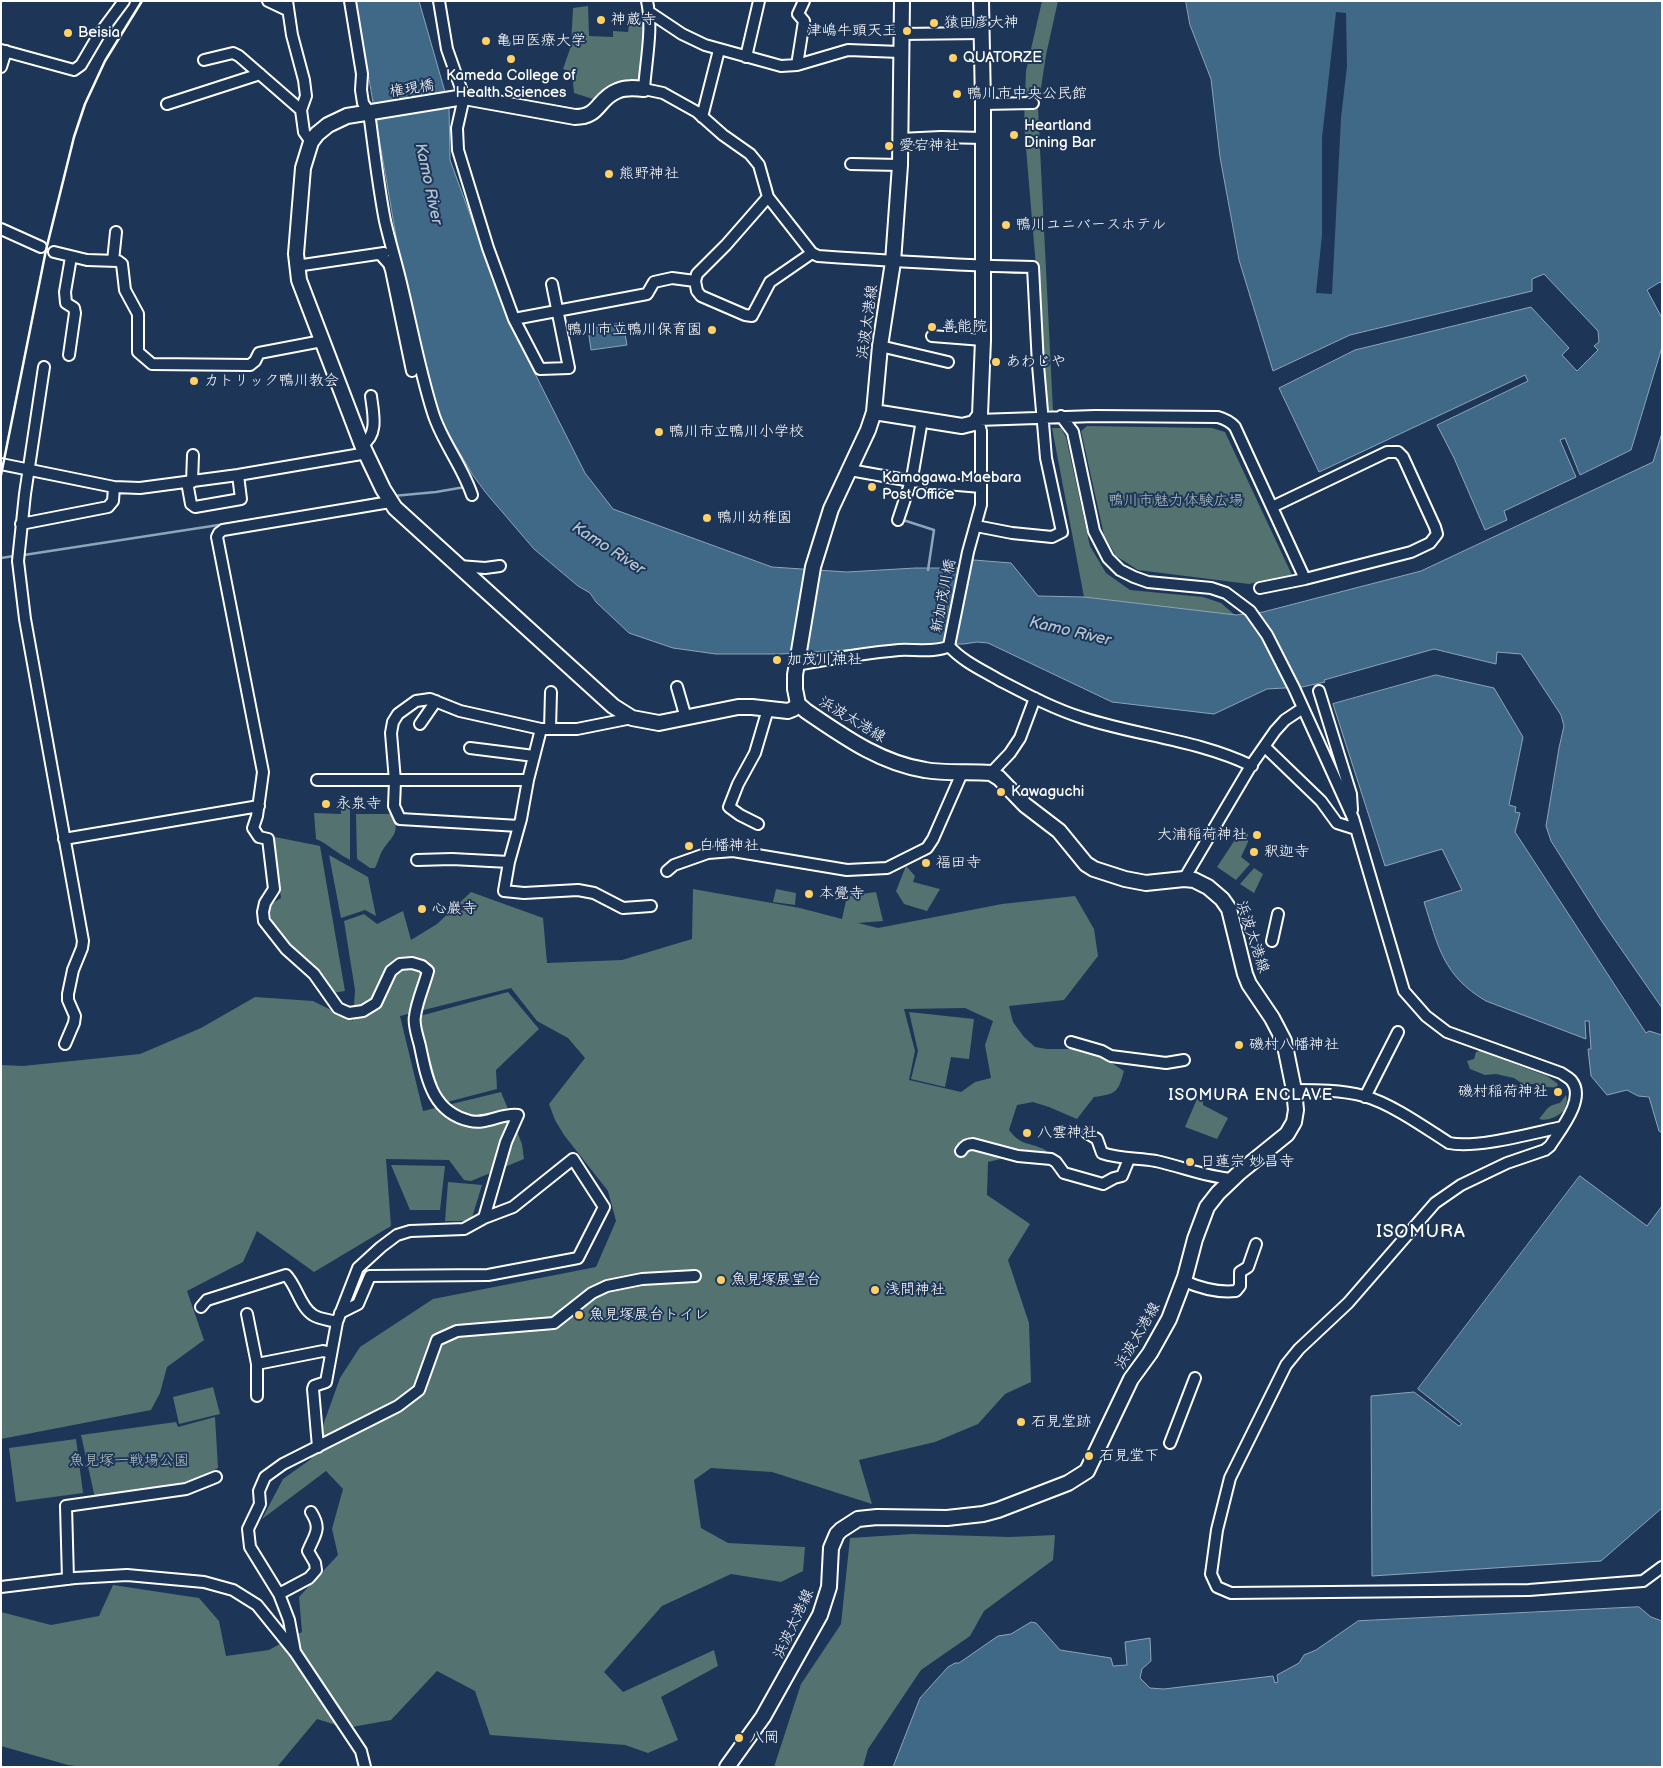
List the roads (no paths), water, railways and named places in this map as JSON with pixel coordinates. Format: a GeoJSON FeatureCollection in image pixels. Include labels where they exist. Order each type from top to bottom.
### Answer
{"type":"FeatureCollection","features":[{"type":"Feature","properties":{"kind":"main road","name":"浜波太港線"},"geometry":{"type":"LineString","coordinates":[[727,1767],[764,1717],[820,1615],[829,1587],[830,1554],[837,1534],[846,1526],[858,1519],[878,1517],[947,1518],[983,1514],[1068,1483],[1083,1474],[1091,1464],[1132,1379],[1150,1353],[1169,1319],[1184,1281],[1203,1216],[1218,1193],[1287,1134],[1296,1116],[1294,1090],[1284,1041],[1272,1018],[1249,984],[1228,909],[1222,899],[1208,887],[1194,880],[1184,879],[1146,883],[1125,879],[1094,869],[1086,864],[1059,831],[1026,805],[999,778],[991,773],[926,770],[898,764],[868,752],[798,704],[795,689],[796,662],[813,567],[827,520],[868,430],[874,412],[880,346],[893,262],[900,166],[902,1]]}},
{"type":"Feature","properties":{"kind":"main road"},"geometry":{"type":"LineString","coordinates":[[874,412],[962,426],[970,425],[978,420],[982,407],[983,104],[981,1]]}},
{"type":"Feature","properties":{"kind":"main road"},"geometry":{"type":"LineString","coordinates":[[461,97],[574,117],[585,117],[594,112],[608,96],[617,90],[644,88]]}},
{"type":"Feature","properties":{"kind":"main road","name":"権現橋"},"geometry":{"type":"LineString","coordinates":[[312,142],[317,134],[337,120],[370,112],[461,97]]}},
{"type":"Feature","properties":{"kind":"main road"},"geometry":{"type":"LineString","coordinates":[[312,142],[303,168],[296,266],[299,280],[365,449],[390,502],[403,516],[605,699],[632,718],[659,723],[738,707],[791,710],[798,704]]}},
{"type":"Feature","properties":{"kind":"street"},"geometry":{"type":"LineString","coordinates":[[1,67],[3,50],[74,70],[82,65],[98,36],[124,1]]}},
{"type":"Feature","properties":{"kind":"street"},"geometry":{"type":"LineString","coordinates":[[268,1],[290,4],[292,35],[304,80],[306,96],[301,110],[304,132],[312,142]]}},
{"type":"Feature","properties":{"kind":"street"},"geometry":{"type":"LineString","coordinates":[[350,1],[362,74],[361,90],[363,103],[370,112],[378,185],[421,370],[433,415],[444,440],[466,477],[472,495]]}},
{"type":"Feature","properties":{"kind":"street"},"geometry":{"type":"LineString","coordinates":[[439,1],[447,49],[461,97],[456,128],[458,150],[488,248],[514,319],[540,369],[569,368],[552,284]]}},
{"type":"Feature","properties":{"kind":"street"},"geometry":{"type":"LineString","coordinates":[[647,1],[649,12],[644,88],[663,93],[697,112],[723,135],[750,154],[759,165],[768,197],[812,253],[818,256],[893,262],[1033,267],[1046,458],[1062,532],[1052,537],[1012,533],[976,526]]}},
{"type":"Feature","properties":{"kind":"street"},"geometry":{"type":"LineString","coordinates":[[746,57],[759,1]]}},
{"type":"Feature","properties":{"kind":"street"},"geometry":{"type":"LineString","coordinates":[[797,64],[804,21],[798,14],[804,1]]}},
{"type":"Feature","properties":{"kind":"street"},"geometry":{"type":"LineString","coordinates":[[649,12],[682,34],[705,45],[781,66],[797,64],[848,50],[900,52]]}},
{"type":"Feature","properties":{"kind":"street"},"geometry":{"type":"LineString","coordinates":[[901,34],[982,33]]}},
{"type":"Feature","properties":{"kind":"street"},"geometry":{"type":"LineString","coordinates":[[702,117],[720,50]]}},
{"type":"Feature","properties":{"kind":"street"},"geometry":{"type":"LineString","coordinates":[[204,60],[233,53],[301,110]]}},
{"type":"Feature","properties":{"kind":"street"},"geometry":{"type":"LineString","coordinates":[[167,104],[260,74]]}},
{"type":"Feature","properties":{"kind":"street"},"geometry":{"type":"LineString","coordinates":[[983,104],[1033,103]]}},
{"type":"Feature","properties":{"kind":"street"},"geometry":{"type":"LineString","coordinates":[[900,139],[941,137],[983,138]]}},
{"type":"Feature","properties":{"kind":"street"},"geometry":{"type":"LineString","coordinates":[[851,164],[900,166]]}},
{"type":"Feature","properties":{"kind":"street"},"geometry":{"type":"LineString","coordinates":[[768,197],[726,245],[697,274],[695,281],[697,291],[702,296],[745,315],[752,316],[770,282],[812,253]]}},
{"type":"Feature","properties":{"kind":"street"},"geometry":{"type":"LineString","coordinates":[[1,229],[41,246]]}},
{"type":"Feature","properties":{"kind":"street"},"geometry":{"type":"LineString","coordinates":[[113,261],[116,232]]}},
{"type":"Feature","properties":{"kind":"street"},"geometry":{"type":"LineString","coordinates":[[54,252],[87,260],[118,261],[122,264],[125,290],[138,314],[138,352],[152,364],[250,365],[255,361],[259,353],[322,341]]}},
{"type":"Feature","properties":{"kind":"street"},"geometry":{"type":"LineString","coordinates":[[296,266],[394,252]]}},
{"type":"Feature","properties":{"kind":"street"},"geometry":{"type":"LineString","coordinates":[[380,254],[389,264],[391,270],[412,371]]}},
{"type":"Feature","properties":{"kind":"street"},"geometry":{"type":"LineString","coordinates":[[69,355],[75,313],[74,308],[66,303],[64,292],[71,257]]}},
{"type":"Feature","properties":{"kind":"street"},"geometry":{"type":"LineString","coordinates":[[514,319],[647,294],[654,282],[672,278],[695,281]]}},
{"type":"Feature","properties":{"kind":"street"},"geometry":{"type":"LineString","coordinates":[[932,336],[983,340]]}},
{"type":"Feature","properties":{"kind":"street"},"geometry":{"type":"LineString","coordinates":[[880,346],[948,362]]}},
{"type":"Feature","properties":{"kind":"street"},"geometry":{"type":"LineString","coordinates":[[44,367],[28,469],[18,562],[24,611],[83,941],[73,970],[68,994],[68,1000],[75,1016],[65,1044]]}},
{"type":"Feature","properties":{"kind":"street"},"geometry":{"type":"LineString","coordinates":[[1,464],[114,486],[150,488],[238,475],[365,449],[374,427],[371,396]]}},
{"type":"Feature","properties":{"kind":"street"},"geometry":{"type":"LineString","coordinates":[[1061,416],[1073,432],[1094,531],[1108,558],[1120,570],[1134,577],[1158,583],[1211,588],[1226,593],[1250,611],[1266,635],[1294,688],[1353,818],[1404,991],[1426,1016],[1447,1032],[1561,1072],[1571,1080],[1575,1088],[1576,1098],[1570,1113],[1550,1146],[1545,1150],[1507,1163],[1461,1185],[1435,1203],[1348,1303],[1299,1349],[1286,1365],[1230,1478],[1218,1530],[1211,1574],[1218,1587],[1231,1593],[1529,1590],[1643,1580],[1662,1567]]}},
{"type":"Feature","properties":{"kind":"street"},"geometry":{"type":"LineString","coordinates":[[978,420],[1061,416],[1224,418],[1235,427],[1305,579]]}},
{"type":"Feature","properties":{"kind":"street"},"geometry":{"type":"LineString","coordinates":[[898,520],[911,481],[922,420]]}},
{"type":"Feature","properties":{"kind":"street","name":"新加茂川橋"},"geometry":{"type":"LineString","coordinates":[[949,646],[968,552],[981,505],[981,431],[978,420]]}},
{"type":"Feature","properties":{"kind":"street"},"geometry":{"type":"LineString","coordinates":[[1260,588],[1305,579],[1411,552],[1430,543],[1437,534],[1403,457],[1398,452],[1387,452],[1272,507]]}},
{"type":"Feature","properties":{"kind":"street"},"geometry":{"type":"LineString","coordinates":[[193,455],[190,482],[191,504],[195,507],[241,499],[238,475]]}},
{"type":"Feature","properties":{"kind":"street"},"geometry":{"type":"LineString","coordinates":[[850,470],[911,481],[981,486]]}},
{"type":"Feature","properties":{"kind":"street"},"geometry":{"type":"LineString","coordinates":[[21,524],[108,507],[113,501],[114,486]]}},
{"type":"Feature","properties":{"kind":"street"},"geometry":{"type":"LineString","coordinates":[[390,502],[223,530],[217,537],[263,772],[259,806],[253,828],[259,837],[268,839],[274,889],[265,903],[264,921],[286,949],[314,974],[338,1008],[349,1013],[363,1011],[376,1002],[391,972],[400,964],[412,963],[422,966],[428,972],[414,1018],[427,1076],[436,1098],[444,1108],[457,1118],[473,1122],[487,1122],[509,1114],[518,1115],[506,1142],[484,1218]]}},
{"type":"Feature","properties":{"kind":"street"},"geometry":{"type":"LineString","coordinates":[[459,566],[485,568],[500,566]]}},
{"type":"Feature","properties":{"kind":"street"},"geometry":{"type":"LineString","coordinates":[[796,662],[902,650],[941,649],[949,646],[976,667],[1035,698],[1083,718],[1202,746],[1252,766]]}},
{"type":"Feature","properties":{"kind":"street"},"geometry":{"type":"LineString","coordinates":[[677,687],[686,718]]}},
{"type":"Feature","properties":{"kind":"street"},"geometry":{"type":"LineString","coordinates":[[1319,691],[1351,794],[1353,818]]}},
{"type":"Feature","properties":{"kind":"street"},"geometry":{"type":"LineString","coordinates":[[551,692],[546,729],[534,756],[504,891],[514,893],[587,891],[622,908],[651,906]]}},
{"type":"Feature","properties":{"kind":"street"},"geometry":{"type":"LineString","coordinates":[[991,773],[1010,753],[1020,738],[1035,698]]}},
{"type":"Feature","properties":{"kind":"street"},"geometry":{"type":"LineString","coordinates":[[519,826],[400,819],[394,806],[395,781],[391,733],[392,722],[398,714],[416,700],[430,699],[460,711],[546,729],[577,729],[632,718]]}},
{"type":"Feature","properties":{"kind":"street"},"geometry":{"type":"LineString","coordinates":[[420,724],[436,701]]}},
{"type":"Feature","properties":{"kind":"street"},"geometry":{"type":"LineString","coordinates":[[1184,879],[1265,747],[1285,720],[1303,708]]}},
{"type":"Feature","properties":{"kind":"street"},"geometry":{"type":"LineString","coordinates":[[758,824],[729,807],[738,784],[755,753],[768,709]]}},
{"type":"Feature","properties":{"kind":"street"},"geometry":{"type":"LineString","coordinates":[[1265,747],[1321,802],[1337,823],[1356,828]]}},
{"type":"Feature","properties":{"kind":"street"},"geometry":{"type":"LineString","coordinates":[[470,748],[534,756]]}},
{"type":"Feature","properties":{"kind":"street"},"geometry":{"type":"LineString","coordinates":[[667,871],[674,865],[708,853],[733,851],[847,870],[887,868],[927,848],[933,839],[962,773]]}},
{"type":"Feature","properties":{"kind":"street"},"geometry":{"type":"LineString","coordinates":[[317,780],[528,780]]}},
{"type":"Feature","properties":{"kind":"street"},"geometry":{"type":"LineString","coordinates":[[64,839],[259,806]]}},
{"type":"Feature","properties":{"kind":"street"},"geometry":{"type":"LineString","coordinates":[[417,860],[452,859],[509,862]]}},
{"type":"Feature","properties":{"kind":"street"},"geometry":{"type":"LineString","coordinates":[[1272,942],[1278,914]]}},
{"type":"Feature","properties":{"kind":"street"},"geometry":{"type":"LineString","coordinates":[[1365,1097],[1398,1032]]}},
{"type":"Feature","properties":{"kind":"street"},"geometry":{"type":"LineString","coordinates":[[1071,1042],[1111,1056],[1166,1063],[1184,1060]]}},
{"type":"Feature","properties":{"kind":"street"},"geometry":{"type":"LineString","coordinates":[[1294,1090],[1332,1091],[1365,1097],[1389,1107],[1449,1143],[1457,1145],[1499,1140],[1562,1127]]}},
{"type":"Feature","properties":{"kind":"street"},"geometry":{"type":"LineString","coordinates":[[1086,1133],[1097,1140],[1102,1153],[1129,1159],[1156,1161],[1206,1176],[1233,1179]]}},
{"type":"Feature","properties":{"kind":"street"},"geometry":{"type":"LineString","coordinates":[[961,1151],[968,1144],[973,1144],[1018,1156],[1051,1159],[1056,1162],[1064,1173],[1103,1184],[1122,1176],[1129,1159]]}},
{"type":"Feature","properties":{"kind":"street"},"geometry":{"type":"LineString","coordinates":[[201,1307],[207,1300],[286,1275],[292,1281],[306,1309],[314,1316],[338,1317],[358,1304],[370,1276],[488,1275],[578,1258],[604,1207],[573,1159],[513,1207],[464,1228],[410,1231],[397,1235],[358,1268],[338,1317],[326,1382],[314,1386],[313,1389],[318,1447]]}},
{"type":"Feature","properties":{"kind":"street"},"geometry":{"type":"LineString","coordinates":[[1184,1281],[1212,1290],[1236,1291],[1240,1286],[1240,1272],[1248,1267],[1256,1244]]}},
{"type":"Feature","properties":{"kind":"street"},"geometry":{"type":"LineString","coordinates":[[295,1652],[289,1620],[279,1594],[250,1547],[248,1529],[260,1504],[259,1491],[265,1477],[283,1464],[398,1406],[419,1390],[437,1340],[448,1334],[457,1331],[554,1323],[586,1298],[607,1286],[642,1279],[696,1276]]}},
{"type":"Feature","properties":{"kind":"street"},"geometry":{"type":"LineString","coordinates":[[247,1314],[257,1364],[257,1396]]}},
{"type":"Feature","properties":{"kind":"street"},"geometry":{"type":"LineString","coordinates":[[257,1364],[323,1351],[331,1353]]}},
{"type":"Feature","properties":{"kind":"street"},"geometry":{"type":"LineString","coordinates":[[1170,1443],[1195,1378]]}},
{"type":"Feature","properties":{"kind":"street"},"geometry":{"type":"LineString","coordinates":[[68,1579],[66,1506],[186,1489],[216,1477]]}},
{"type":"Feature","properties":{"kind":"street"},"geometry":{"type":"LineString","coordinates":[[279,1594],[309,1578],[316,1570],[308,1551],[318,1528],[311,1512]]}},
{"type":"Feature","properties":{"kind":"street"},"geometry":{"type":"LineString","coordinates":[[1,1587],[68,1579],[127,1575],[170,1577],[204,1582],[233,1590],[257,1605],[295,1652],[361,1751],[365,1767]]}},
{"type":"Feature","properties":{"kind":"water","name":"Kamo River"},"geometry":{"type":"Polygon","coordinates":[[[356,1],[419,1],[449,106],[450,160],[511,326],[585,473],[613,509],[772,567],[847,572],[915,568],[959,568],[974,560],[1011,563],[1038,596],[1084,597],[1236,615],[1263,612],[1421,571],[1653,462],[1662,433],[1662,1008],[1601,920],[1551,841],[1546,826],[1564,726],[1561,715],[1521,654],[1497,652],[1496,664],[1434,649],[1324,680],[1325,682],[1302,687],[1267,689],[1214,714],[1112,702],[988,643],[939,644],[781,654],[716,654],[673,648],[629,633],[596,602],[590,593],[578,586],[534,549],[472,474],[438,415],[412,329],[356,1]]]}},
{"type":"Feature","properties":{"kind":"water"},"geometry":{"type":"Polygon","coordinates":[[[1186,1],[1662,1],[1662,284],[1660,282],[1647,290],[1662,318],[1662,347],[1631,450],[1580,475],[1565,438],[1560,440],[1576,477],[1504,511],[1507,520],[1485,530],[1454,458],[1437,425],[1528,381],[1525,375],[1319,472],[1279,388],[1355,350],[1531,307],[1569,348],[1562,355],[1577,371],[1598,350],[1594,346],[1599,342],[1598,331],[1544,274],[1532,279],[1532,291],[1350,335],[1273,371],[1239,260],[1220,157],[1211,79],[1190,25],[1186,1]]]}},
{"type":"Feature","properties":{"kind":"water"},"geometry":{"type":"Polygon","coordinates":[[[623,323],[627,345],[591,350],[588,329],[623,323]]]}},
{"type":"Feature","properties":{"kind":"water"},"geometry":{"type":"Polygon","coordinates":[[[1436,675],[1494,688],[1523,737],[1509,805],[1516,807],[1515,812],[1520,813],[1515,832],[1646,1033],[1649,1031],[1662,1035],[1662,1133],[1659,1131],[1649,1097],[1638,1096],[1627,1090],[1607,1095],[1591,1076],[1588,1049],[1591,1049],[1589,1021],[1585,1021],[1586,1039],[1486,1001],[1460,981],[1451,970],[1438,946],[1424,902],[1462,890],[1442,849],[1385,866],[1333,704],[1436,675]]]}},
{"type":"Feature","properties":{"kind":"water"},"geometry":{"type":"Polygon","coordinates":[[[1580,1176],[1647,1226],[1662,1206],[1662,1508],[1601,1561],[1372,1576],[1371,1396],[1414,1392],[1459,1426],[1462,1424],[1418,1389],[1580,1176]]]}},
{"type":"Feature","properties":{"kind":"water"},"geometry":{"type":"Polygon","coordinates":[[[1639,1607],[1651,1617],[1662,1621],[1662,1767],[893,1767],[920,1698],[948,1667],[959,1663],[998,1636],[1011,1634],[1031,1622],[1036,1623],[1060,1650],[1111,1658],[1113,1666],[1127,1665],[1125,1642],[1150,1638],[1151,1661],[1142,1669],[1140,1678],[1150,1688],[1164,1689],[1273,1676],[1275,1683],[1278,1682],[1277,1675],[1299,1663],[1304,1655],[1316,1650],[1358,1621],[1639,1607]]]}},
{"type":"Feature","properties":{"kind":"waterway"},"geometry":{"type":"LineString","coordinates":[[393,496],[465,487]]}},
{"type":"Feature","properties":{"kind":"waterway"},"geometry":{"type":"LineString","coordinates":[[347,504],[383,497]]}},
{"type":"Feature","properties":{"kind":"waterway"},"geometry":{"type":"LineString","coordinates":[[24,555],[277,516]]}},
{"type":"Feature","properties":{"kind":"waterway"},"geometry":{"type":"LineString","coordinates":[[903,520],[934,530],[928,570]]}},
{"type":"Feature","properties":{"kind":"waterway"},"geometry":{"type":"LineString","coordinates":[[1,558],[14,556]]}},
{"type":"Feature","properties":{"kind":"railway"},"geometry":{"type":"LineString","coordinates":[[1,475],[46,250],[74,137],[85,104],[105,61],[142,1]]}},
{"type":"Feature","properties":{"kind":"place","name":"神蔵寺"},"geometry":{"type":"Point","coordinates":[601,20]}},
{"type":"Feature","properties":{"kind":"place","name":"猿田彦大神"},"geometry":{"type":"Point","coordinates":[934,23]}},
{"type":"Feature","properties":{"kind":"place","name":"津嶋牛頭天王"},"geometry":{"type":"Point","coordinates":[907,31]}},
{"type":"Feature","properties":{"kind":"place","name":"Beisia"},"geometry":{"type":"Point","coordinates":[68,33]}},
{"type":"Feature","properties":{"kind":"place","name":"亀田医療大学"},"geometry":{"type":"Point","coordinates":[486,41]}},
{"type":"Feature","properties":{"kind":"place","name":"QUATORZE"},"geometry":{"type":"Point","coordinates":[953,58]}},
{"type":"Feature","properties":{"kind":"place","name":"Kameda College of Health Sciences"},"geometry":{"type":"Point","coordinates":[511,59]}},
{"type":"Feature","properties":{"kind":"place","name":"鴨川市中央公民館"},"geometry":{"type":"Point","coordinates":[957,94]}},
{"type":"Feature","properties":{"kind":"place","name":"Heartland Dining Bar"},"geometry":{"type":"Point","coordinates":[1014,135]}},
{"type":"Feature","properties":{"kind":"place","name":"愛宕神社"},"geometry":{"type":"Point","coordinates":[889,146]}},
{"type":"Feature","properties":{"kind":"place","name":"熊野神社"},"geometry":{"type":"Point","coordinates":[609,174]}},
{"type":"Feature","properties":{"kind":"place","name":"鴨川ユニバースホテル"},"geometry":{"type":"Point","coordinates":[1006,225]}},
{"type":"Feature","properties":{"kind":"place","name":"善能院"},"geometry":{"type":"Point","coordinates":[932,327]}},
{"type":"Feature","properties":{"kind":"place","name":"鴨川市立鴨川保育園"},"geometry":{"type":"Point","coordinates":[712,330]}},
{"type":"Feature","properties":{"kind":"place","name":"あわじや"},"geometry":{"type":"Point","coordinates":[996,362]}},
{"type":"Feature","properties":{"kind":"place","name":"カトリック鴨川教会"},"geometry":{"type":"Point","coordinates":[194,381]}},
{"type":"Feature","properties":{"kind":"place","name":"鴨川市立鴨川小学校"},"geometry":{"type":"Point","coordinates":[659,432]}},
{"type":"Feature","properties":{"kind":"place","name":"Kamogawa Maebara Post Office"},"geometry":{"type":"Point","coordinates":[872,487]}},
{"type":"Feature","properties":{"kind":"place","name":"鴨川幼稚園"},"geometry":{"type":"Point","coordinates":[707,518]}},
{"type":"Feature","properties":{"kind":"place","name":"加茂川神社"},"geometry":{"type":"Point","coordinates":[777,660]}},
{"type":"Feature","properties":{"kind":"place","name":"Kawaguchi"},"geometry":{"type":"Point","coordinates":[1001,792]}},
{"type":"Feature","properties":{"kind":"place","name":"永泉寺"},"geometry":{"type":"Point","coordinates":[326,804]}},
{"type":"Feature","properties":{"kind":"place","name":"大浦稲荷神社"},"geometry":{"type":"Point","coordinates":[1257,835]}},
{"type":"Feature","properties":{"kind":"place","name":"白幡神社"},"geometry":{"type":"Point","coordinates":[689,846]}},
{"type":"Feature","properties":{"kind":"place","name":"釈迦寺"},"geometry":{"type":"Point","coordinates":[1254,852]}},
{"type":"Feature","properties":{"kind":"place","name":"福田寺"},"geometry":{"type":"Point","coordinates":[926,863]}},
{"type":"Feature","properties":{"kind":"place","name":"本覺寺"},"geometry":{"type":"Point","coordinates":[809,894]}},
{"type":"Feature","properties":{"kind":"place","name":"心巖寺"},"geometry":{"type":"Point","coordinates":[422,909]}},
{"type":"Feature","properties":{"kind":"place","name":"磯村八幡神社"},"geometry":{"type":"Point","coordinates":[1239,1045]}},
{"type":"Feature","properties":{"kind":"place","name":"磯村稲荷神社"},"geometry":{"type":"Point","coordinates":[1558,1092]}},
{"type":"Feature","properties":{"kind":"place","name":"八雲神社"},"geometry":{"type":"Point","coordinates":[1027,1133]}},
{"type":"Feature","properties":{"kind":"place","name":"日蓮宗 妙昌寺"},"geometry":{"type":"Point","coordinates":[1190,1162]}},
{"type":"Feature","properties":{"kind":"place","name":"魚見塚展望台"},"geometry":{"type":"Point","coordinates":[721,1280]}},
{"type":"Feature","properties":{"kind":"place","name":"浅間神社"},"geometry":{"type":"Point","coordinates":[875,1290]}},
{"type":"Feature","properties":{"kind":"place","name":"魚見塚展台トイレ"},"geometry":{"type":"Point","coordinates":[579,1315]}},
{"type":"Feature","properties":{"kind":"place","name":"石見堂跡"},"geometry":{"type":"Point","coordinates":[1021,1422]}},
{"type":"Feature","properties":{"kind":"place","name":"石見堂下"},"geometry":{"type":"Point","coordinates":[1089,1456]}},
{"type":"Feature","properties":{"kind":"place","name":"八岡"},"geometry":{"type":"Point","coordinates":[739,1738]}},
{"type":"Feature","properties":{"kind":"district","name":"ISOMURA ENCLAVE"},"geometry":{"type":"Point","coordinates":[1251,1096]}},
{"type":"Feature","properties":{"kind":"district","name":"ISOMURA"},"geometry":{"type":"Point","coordinates":[1421,1232]}},
{"type":"Feature","properties":{"kind":"park label","name":"鴨川市魅力体験広場"},"geometry":{"type":"Point","coordinates":[1176,501]}},
{"type":"Feature","properties":{"kind":"park label","name":"魚見塚一戦場公園"},"geometry":{"type":"Point","coordinates":[129,1461]}}]}
